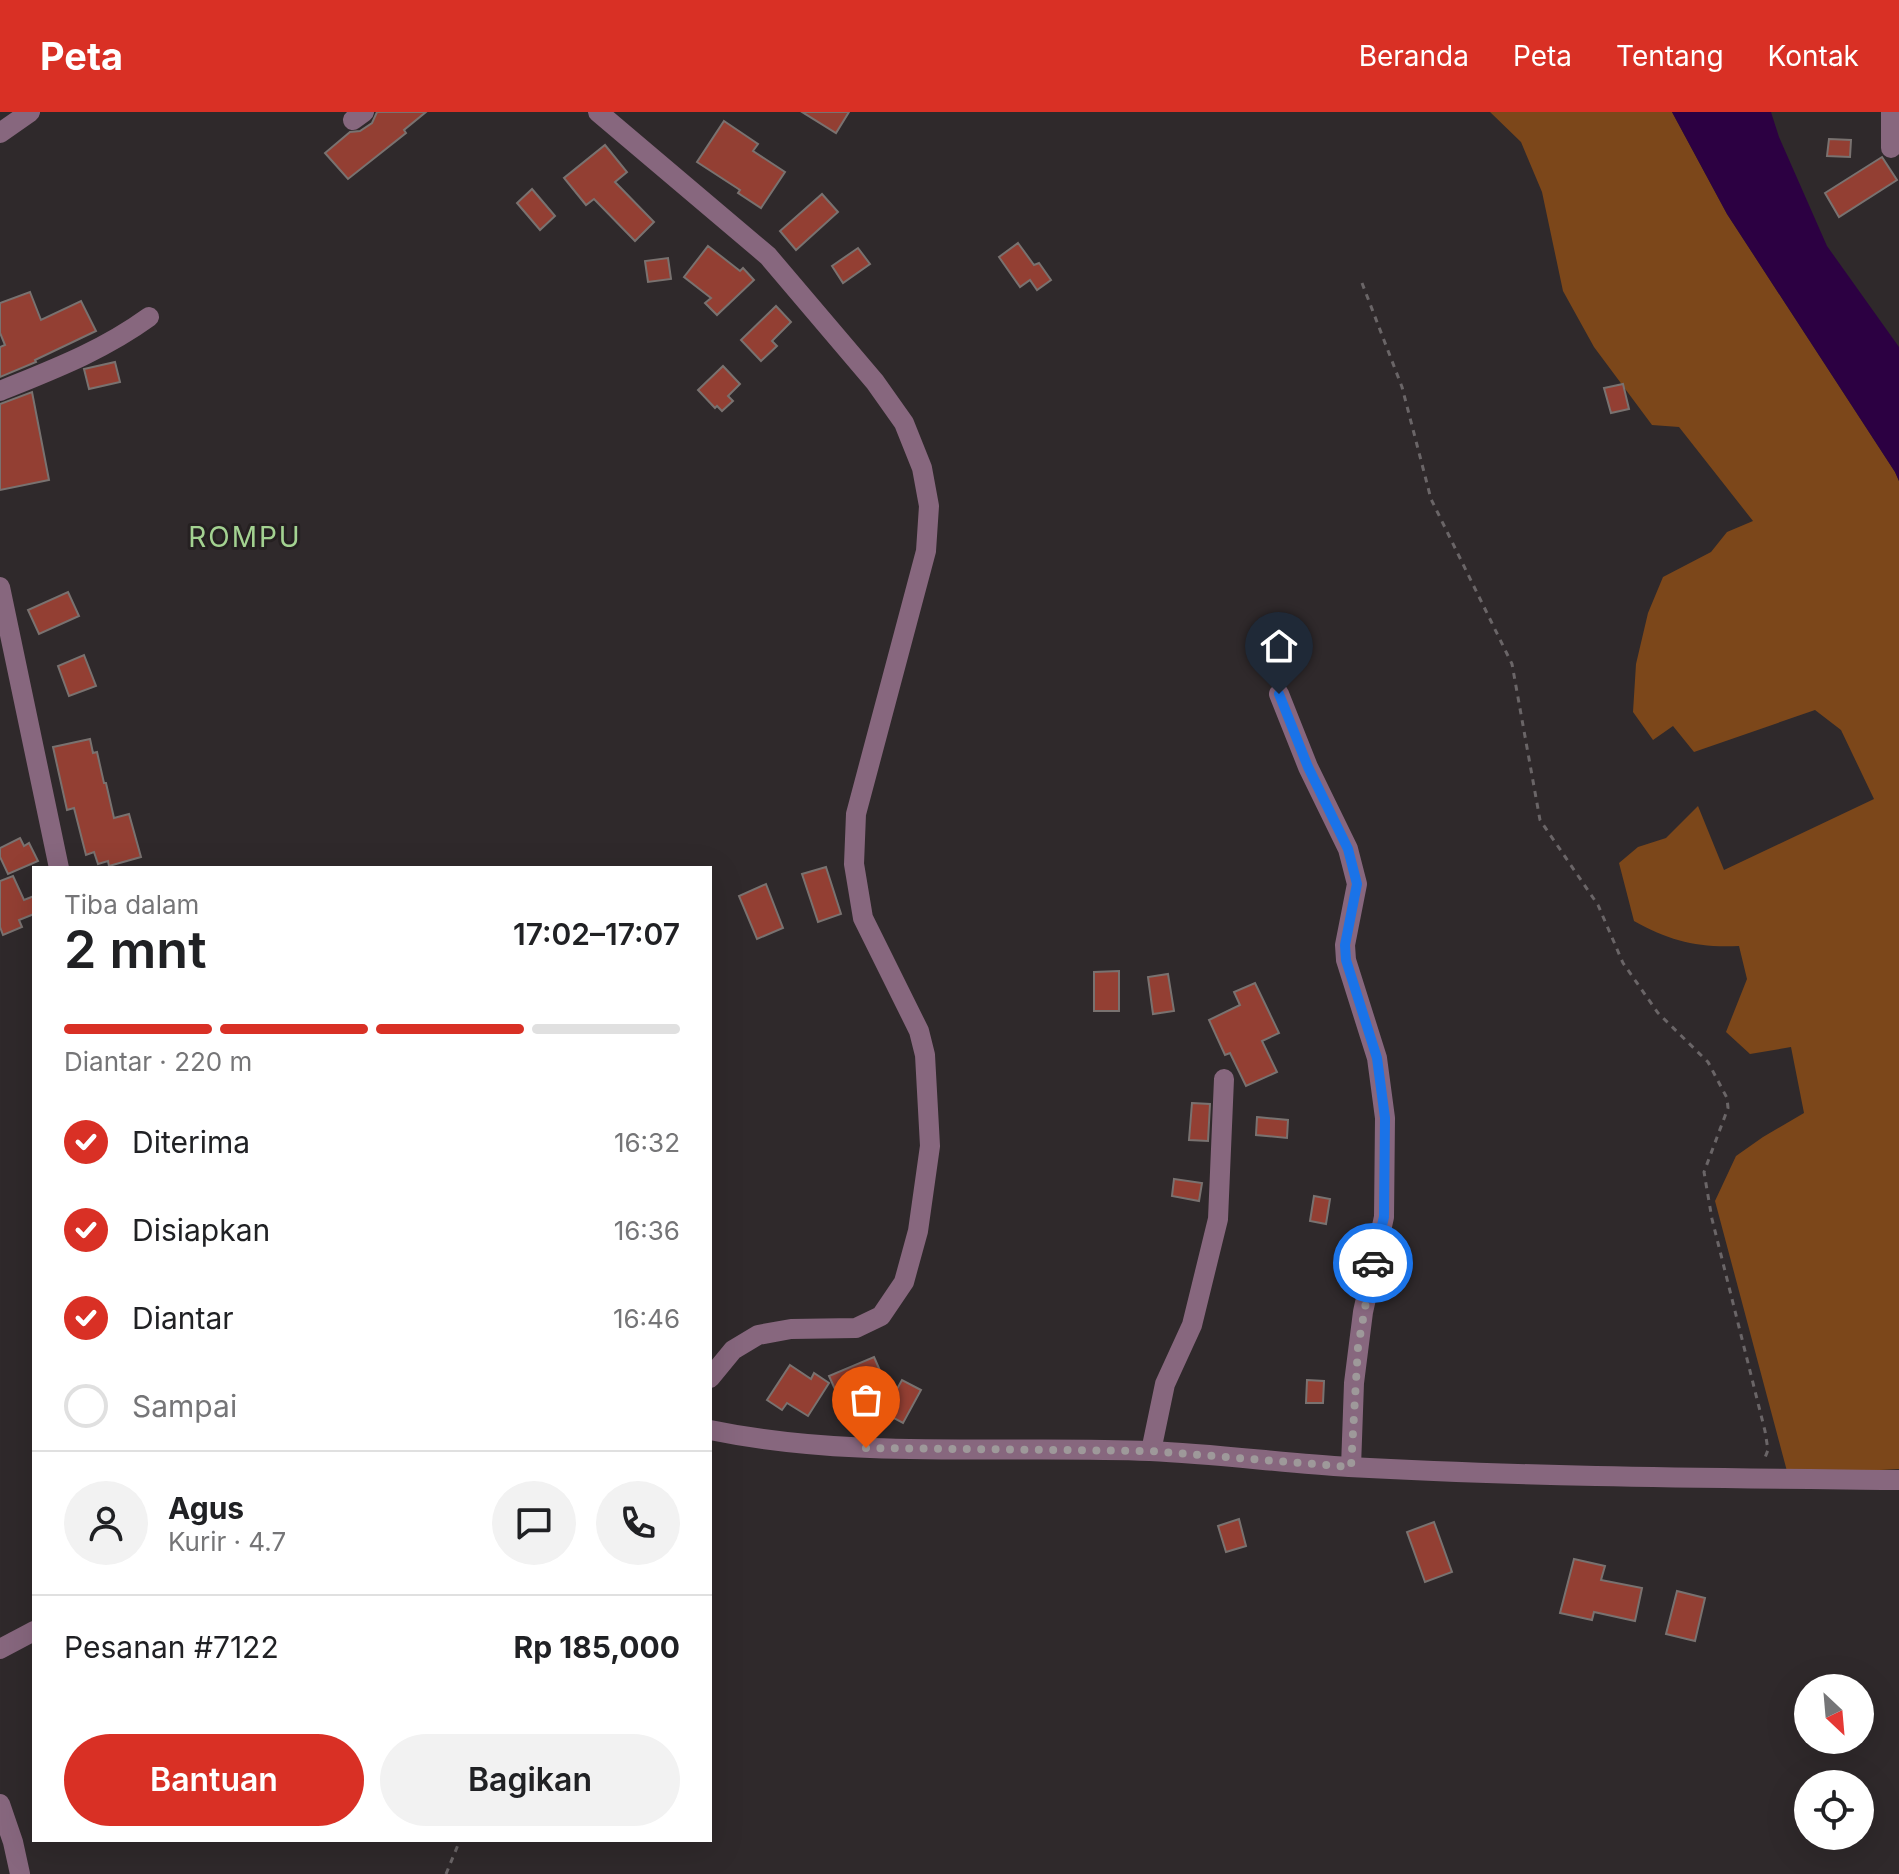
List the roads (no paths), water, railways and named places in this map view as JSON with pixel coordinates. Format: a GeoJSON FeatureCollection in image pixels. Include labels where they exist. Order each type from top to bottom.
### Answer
{"type":"FeatureCollection","features":[{"type":"Feature","properties":{"kind":"street"},"geometry":{"type":"LineString","coordinates":[[0,123],[15,112]]}},
{"type":"Feature","properties":{"kind":"street"},"geometry":{"type":"LineString","coordinates":[[0,133],[30,112]]}},
{"type":"Feature","properties":{"kind":"street"},"geometry":{"type":"LineString","coordinates":[[598,112],[768,256],[875,382],[904,423],[922,468],[929,506],[926,551],[856,814],[854,864],[863,918],[919,1031],[925,1055],[930,1146],[918,1231],[904,1282],[881,1316],[856,1328],[791,1329],[758,1335],[733,1350],[712,1376]]}},
{"type":"Feature","properties":{"kind":"street"},"geometry":{"type":"LineString","coordinates":[[1891,112],[1891,148]]}},
{"type":"Feature","properties":{"kind":"street"},"geometry":{"type":"LineString","coordinates":[[0,391],[78,360],[117,340],[149,317]]}},
{"type":"Feature","properties":{"kind":"street"},"geometry":{"type":"LineString","coordinates":[[0,587],[59,866]]}},
{"type":"Feature","properties":{"kind":"street"},"geometry":{"type":"LineString","coordinates":[[1279,694],[1308,767],[1348,849],[1357,884],[1345,945],[1346,960],[1377,1058],[1385,1118],[1384,1217],[1359,1335],[1351,1467]]}},
{"type":"Feature","properties":{"kind":"street"},"geometry":{"type":"LineString","coordinates":[[1151,1451],[1165,1384],[1192,1325],[1218,1219],[1224,1079]]}},
{"type":"Feature","properties":{"kind":"street"},"geometry":{"type":"LineString","coordinates":[[712,1430],[750,1438],[836,1447],[1151,1451],[1351,1467],[1899,1480]]}},
{"type":"Feature","properties":{"kind":"street"},"geometry":{"type":"LineString","coordinates":[[0,1649],[32,1632]]}},
{"type":"Feature","properties":{"kind":"street"},"geometry":{"type":"LineString","coordinates":[[0,1804],[20,1874]]}},
{"type":"Feature","properties":{"kind":"district","name":"ROMPU"},"geometry":{"type":"Point","coordinates":[245,537]}}]}
